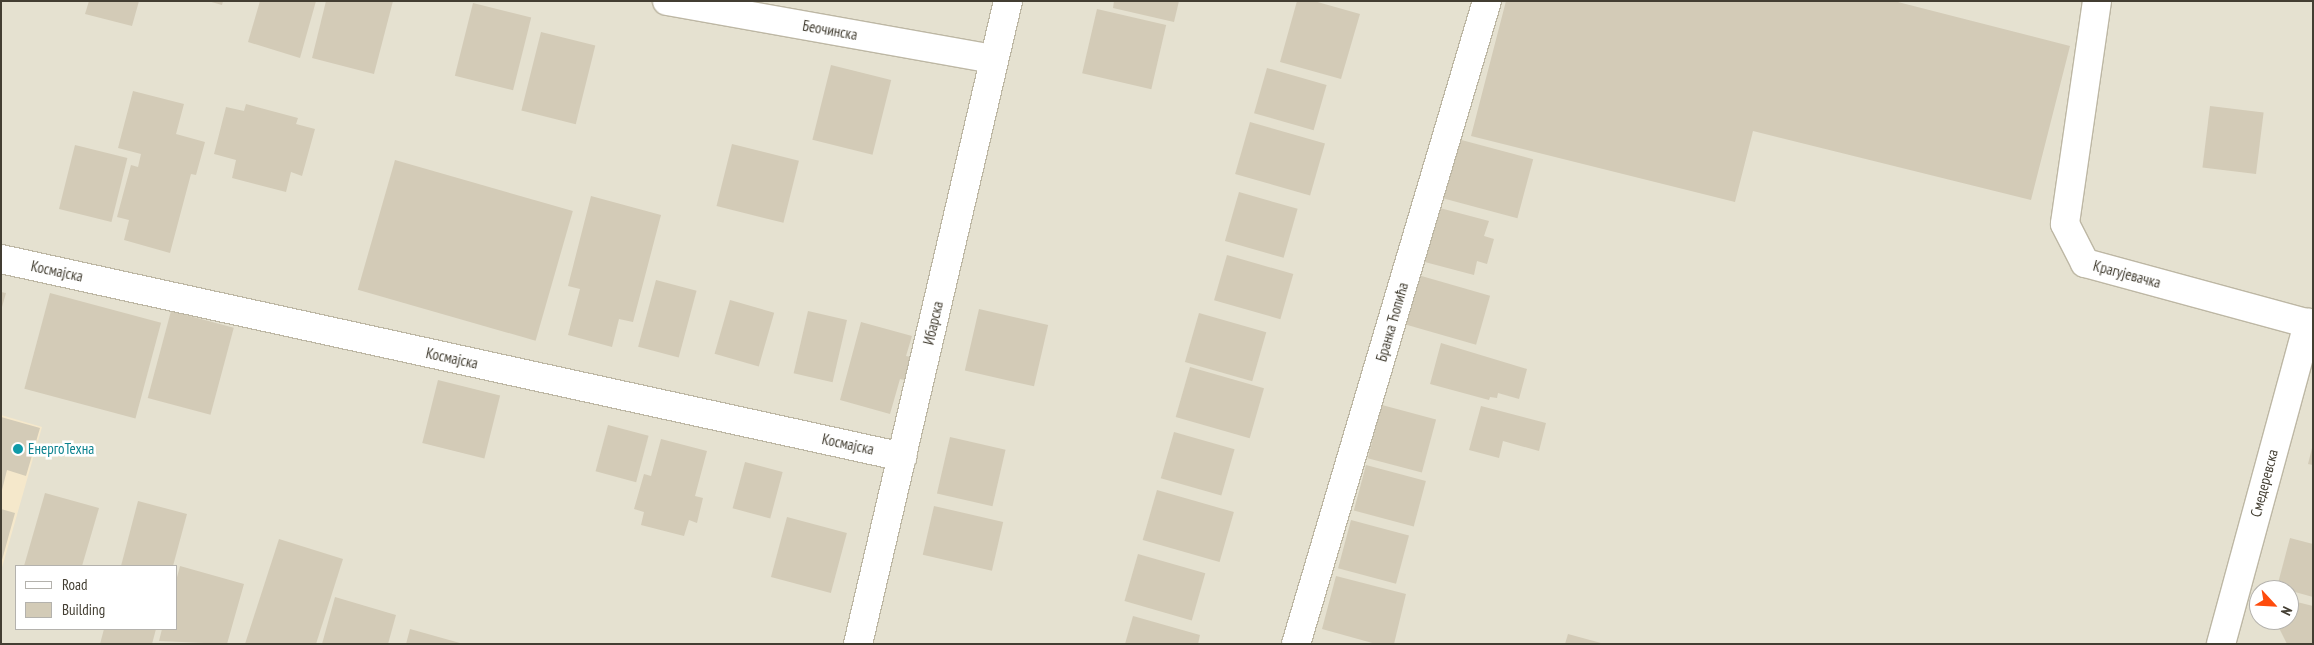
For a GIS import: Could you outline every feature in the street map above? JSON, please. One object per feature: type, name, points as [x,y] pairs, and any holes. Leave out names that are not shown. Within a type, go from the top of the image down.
[{"type":"street","name":"Беочинска","points":[[667,1],[992,59]]},
{"type":"street","name":"Ибарска","points":[[858,644],[903,456],[992,59],[1008,1]]},
{"type":"street","name":"Бранка Ћопића","points":[[1296,644],[1487,1]]},
{"type":"street","name":"Крагујевачка","points":[[2097,1],[2065,224],[2086,263],[2310,324]]},
{"type":"street","name":"Космајска","points":[[1,259],[903,456]]},
{"type":"street","name":"Смедеревска","points":[[2221,644],[2310,324]]},
{"type":"shaded area","points":[[1,1],[2313,1],[2313,644],[1,644]]},
{"type":"shaded area","name":"ЕнергоТехна","points":[[1,415],[42,427],[1,571]]},
{"type":"building","points":[[89,1],[139,1],[132,26],[85,14]]},
{"type":"building","points":[[208,1],[223,1],[222,5]]},
{"type":"building","points":[[260,1],[316,1],[300,58],[248,42]]},
{"type":"building","points":[[326,1],[393,1],[374,74],[312,58]]},
{"type":"building","points":[[1114,1],[1179,1],[1174,22],[1113,8]]},
{"type":"building","points":[[1297,1],[1314,1],[1360,14],[1341,79],[1280,62]]},
{"type":"building","points":[[1506,1],[1894,1],[2070,46],[2031,200],[1753,131],[1735,202],[1471,136]]},
{"type":"building","points":[[473,3],[531,18],[513,90],[455,76]]},
{"type":"building","points":[[1097,9],[1166,25],[1151,89],[1082,73]]},
{"type":"building","points":[[541,32],[595,46],[576,124],[521,111]]},
{"type":"building","points":[[831,65],[891,80],[873,155],[812,140]]},
{"type":"building","points":[[1267,68],[1327,85],[1314,130],[1254,113]]},
{"type":"building","points":[[133,91],[184,104],[176,134],[205,142],[196,175],[191,174],[170,253],[124,240],[129,220],[117,217],[131,165],[138,167],[141,154],[118,148]]},
{"type":"building","points":[[246,104],[298,118],[296,124],[315,129],[302,176],[291,172],[286,192],[232,178],[236,160],[214,154],[226,107],[244,111]]},
{"type":"building","points":[[2210,106],[2264,113],[2256,174],[2202,168]]},
{"type":"building","points":[[1250,122],[1325,143],[1310,195],[1235,174]]},
{"type":"building","points":[[1454,138],[1533,159],[1517,218],[1438,197]]},
{"type":"building","points":[[732,144],[799,161],[783,223],[717,206]]},
{"type":"building","points":[[75,145],[127,158],[111,222],[59,209]]},
{"type":"building","points":[[395,160],[573,211],[536,341],[358,290]]},
{"type":"building","points":[[1239,192],[1298,209],[1284,258],[1225,241]]},
{"type":"building","points":[[591,196],[661,215],[633,322],[619,319],[612,347],[568,335],[580,289],[568,286]]},
{"type":"building","points":[[1436,207],[1489,221],[1484,236],[1494,239],[1487,264],[1477,261],[1474,275],[1421,261]]},
{"type":"building","points":[[1227,255],[1293,274],[1280,319],[1214,300]]},
{"type":"building","points":[[1418,275],[1490,296],[1476,345],[1404,324]]},
{"type":"building","points":[[656,280],[697,291],[679,358],[638,347]]},
{"type":"building","points":[[1,292],[6,293],[2,307],[1,307]]},
{"type":"building","points":[[50,293],[161,323],[135,418],[24,389]]},
{"type":"building","points":[[730,300],[774,313],[759,367],[715,354]]},
{"type":"building","points":[[979,309],[1048,325],[1034,386],[965,370]]},
{"type":"building","points":[[171,311],[234,328],[210,415],[148,398]]},
{"type":"building","points":[[808,311],[847,320],[833,382],[794,373]]},
{"type":"building","points":[[1199,313],[1266,332],[1252,381],[1185,362]]},
{"type":"building","points":[[861,322],[912,336],[906,356],[915,358],[909,381],[900,379],[890,414],[840,400]]},
{"type":"building","points":[[1441,343],[1527,369],[1519,399],[1498,393],[1497,398],[1490,397],[1489,400],[1430,384]]},
{"type":"building","points":[[1190,367],[1264,388],[1250,438],[1176,417]]},
{"type":"building","points":[[438,380],[500,395],[484,459],[422,443]]},
{"type":"building","points":[[1382,405],[1436,419],[1422,473],[1368,458]]},
{"type":"building","points":[[1481,406],[1546,423],[1539,451],[1503,441],[1499,458],[1469,450]]},
{"type":"building","name":"ЕнергоТехна","points":[[1,417],[40,428],[26,476],[7,470],[2,490]]},
{"type":"building","points":[[608,425],[649,436],[636,482],[596,471]]},
{"type":"building","points":[[1174,432],[1235,449],[1221,496],[1161,478]]},
{"type":"building","points":[[950,437],[1006,450],[992,506],[937,494]]},
{"type":"building","points":[[661,439],[707,451],[695,496],[703,498],[697,523],[689,520],[684,536],[641,525],[644,512],[634,509],[644,474],[651,476]]},
{"type":"building","points":[[2313,448],[2313,465],[2308,464]]},
{"type":"building","points":[[745,462],[783,472],[770,518],[733,508]]},
{"type":"building","points":[[1366,465],[1426,481],[1414,526],[1354,510]]},
{"type":"building","points":[[1157,490],[1234,512],[1220,562],[1143,540]]},
{"type":"building","points":[[45,493],[99,508],[82,565],[24,565]]},
{"type":"building","points":[[138,501],[187,514],[173,565],[121,565]]},
{"type":"building","points":[[934,506],[1003,522],[992,571],[923,555]]},
{"type":"building","points":[[1,509],[15,513],[2,560],[1,560]]},
{"type":"building","points":[[787,517],[847,533],[831,593],[771,577]]},
{"type":"building","points":[[1351,520],[1409,536],[1396,584],[1338,568]]},
{"type":"building","points":[[2290,538],[2313,544],[2313,597],[2299,593],[2299,580],[2279,580]]},
{"type":"building","points":[[279,539],[343,559],[316,644],[245,644]]},
{"type":"building","points":[[1138,554],[1205,573],[1192,620],[1124,601]]},
{"type":"building","points":[[180,566],[244,584],[227,644],[159,641],[162,630],[178,630],[178,574]]},
{"type":"building","points":[[1336,576],[1406,594],[1394,644],[1376,644],[1322,629]]},
{"type":"building","points":[[335,597],[396,615],[388,644],[322,644]]},
{"type":"building","points":[[2299,602],[2313,606],[2313,644],[2287,644],[2280,630],[2299,630]]},
{"type":"building","points":[[1133,616],[1200,635],[1198,644],[1125,644]]},
{"type":"building","points":[[410,629],[460,643],[460,644],[406,644]]},
{"type":"building","points":[[104,630],[156,630],[152,644],[100,644]]},
{"type":"building","points":[[1568,634],[1601,643],[1601,644],[1565,644]]},
{"type":"place","name":"ЕнергоТехна","points":[[18,449]]}]
